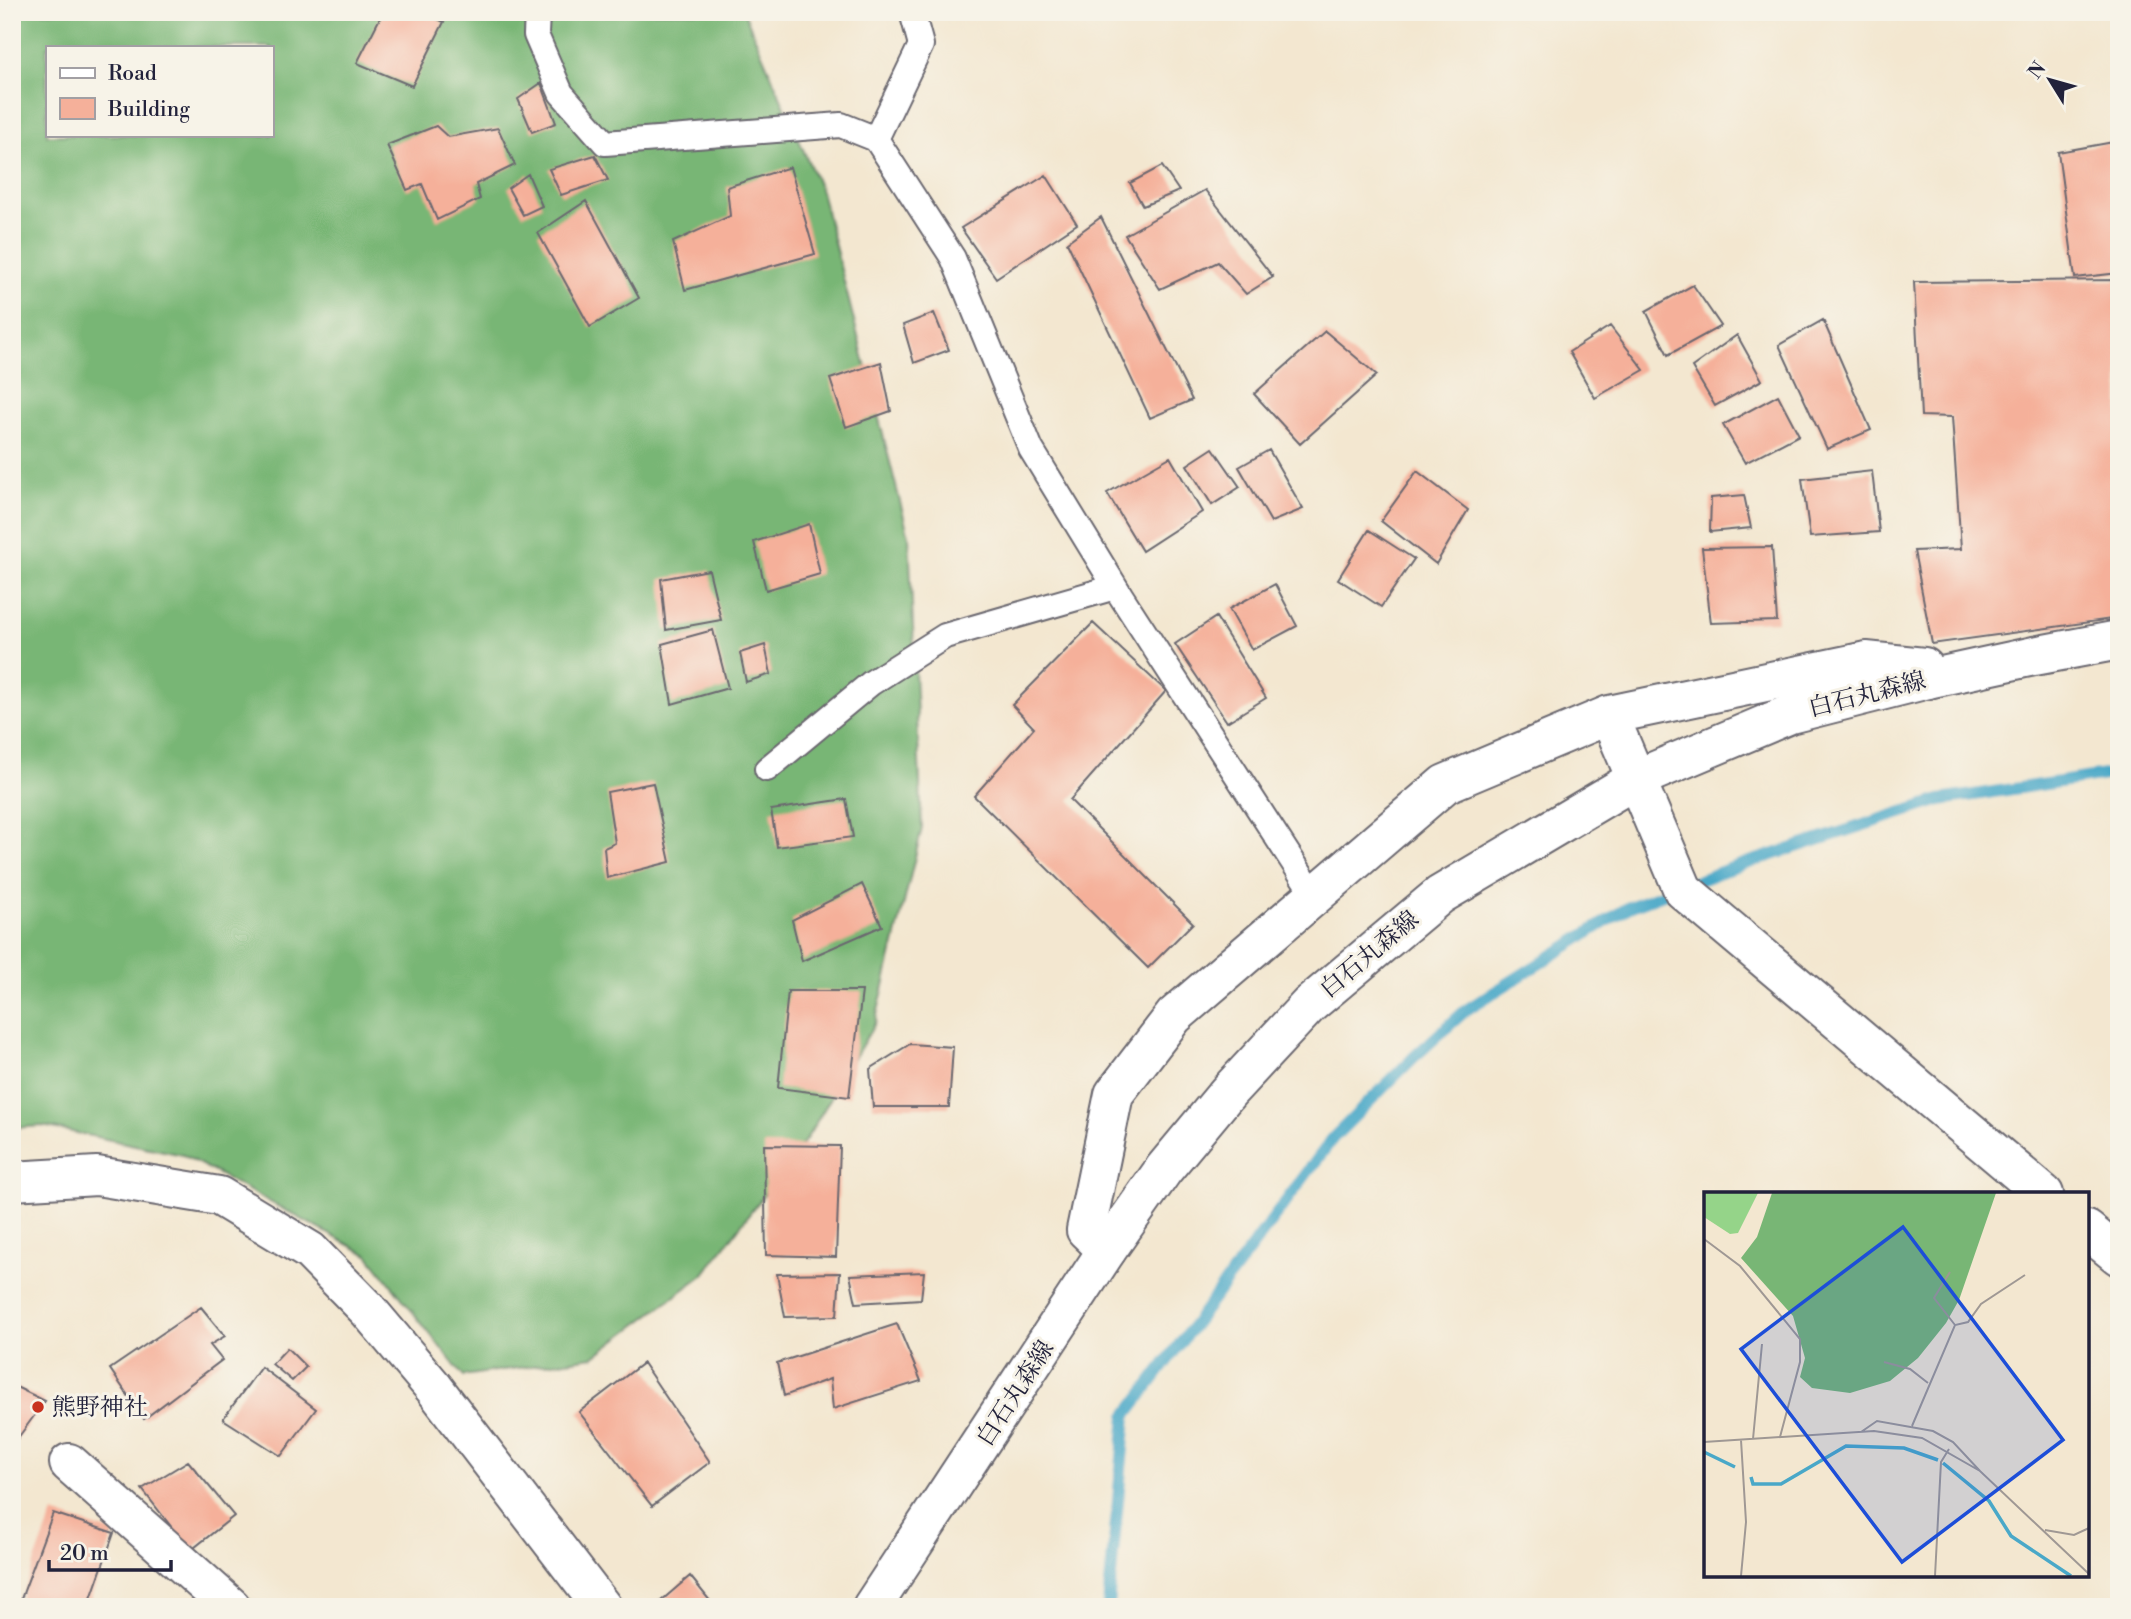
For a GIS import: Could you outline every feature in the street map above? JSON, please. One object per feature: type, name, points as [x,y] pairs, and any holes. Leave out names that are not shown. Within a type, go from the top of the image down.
[{"type":"street","name":"白石丸森線","points":[[872,1607],[1107,1250],[1172,1160],[1228,1093],[1309,1004],[1440,895],[1636,779],[1790,714],[1927,679],[2119,640]]},
{"type":"street","points":[[1107,1250],[1086,1230],[1114,1094],[1174,1016],[1446,784],[1609,715],[1866,661],[1924,667],[1927,679]]},
{"type":"street","points":[[1609,715],[1676,876],[2042,1192]]},
{"type":"street","points":[[12,1181],[97,1176],[219,1196],[310,1251],[368,1310],[434,1388],[602,1607]]},
{"type":"street","points":[[2089,1232],[2119,1256]]},
{"type":"street","points":[[69,1463],[231,1607]]},
{"type":"lane","points":[[537,12],[536,35],[561,93],[605,143],[841,125],[876,139],[953,258],[1031,449],[1115,587],[1315,896]]},
{"type":"lane","points":[[876,139],[921,45],[912,12]]},
{"type":"lane","points":[[767,769],[871,683],[945,636],[1115,587]]},
{"type":"green space","points":[[12,12],[744,12],[821,191],[909,537],[922,828],[875,1023],[807,1138],[703,1275],[593,1357],[463,1376],[368,1255],[183,1155],[43,1126],[12,1128]]},
{"type":"building","points":[[383,12],[424,12],[444,22],[412,86],[357,63]]},
{"type":"building","points":[[541,83],[556,123],[532,132],[518,99]]},
{"type":"building","points":[[436,126],[448,137],[498,128],[515,165],[476,184],[480,199],[437,220],[422,184],[407,190],[387,145]]},
{"type":"building","points":[[2119,141],[2119,273],[2075,278],[2058,152]]},
{"type":"building","points":[[595,155],[608,180],[561,195],[549,169]]},
{"type":"building","points":[[1162,166],[1179,191],[1143,206],[1130,183]]},
{"type":"building","points":[[790,167],[815,254],[685,290],[673,242],[730,216],[727,187]]},
{"type":"building","points":[[528,174],[542,206],[523,215],[508,188]]},
{"type":"building","points":[[1046,175],[1077,224],[996,278],[961,228]]},
{"type":"building","points":[[1205,190],[1273,277],[1246,294],[1218,262],[1160,289],[1125,235]]},
{"type":"building","points":[[586,201],[639,298],[590,327],[538,233]]},
{"type":"building","points":[[1101,217],[1192,400],[1150,418],[1067,242]]},
{"type":"building","points":[[2119,280],[2119,618],[1932,644],[1914,551],[1961,549],[1952,417],[1921,416],[1914,282]]},
{"type":"building","points":[[1693,285],[1721,326],[1668,355],[1646,311]]},
{"type":"building","points":[[934,313],[949,350],[914,363],[903,325]]},
{"type":"building","points":[[1823,320],[1871,430],[1827,449],[1779,345]]},
{"type":"building","points":[[1610,326],[1644,370],[1595,398],[1569,352]]},
{"type":"building","points":[[1325,331],[1377,375],[1300,444],[1254,394]]},
{"type":"building","points":[[1737,335],[1762,380],[1715,406],[1692,367]]},
{"type":"building","points":[[881,362],[891,411],[846,427],[830,379]]},
{"type":"building","points":[[1778,395],[1799,435],[1745,463],[1723,425]]},
{"type":"building","points":[[1213,448],[1240,487],[1212,505],[1187,465]]},
{"type":"building","points":[[1269,450],[1303,509],[1271,522],[1239,467]]},
{"type":"building","points":[[1170,457],[1202,512],[1142,551],[1107,493]]},
{"type":"building","points":[[1417,471],[1468,510],[1436,564],[1381,521]]},
{"type":"building","points":[[1872,471],[1879,532],[1810,537],[1802,479]]},
{"type":"building","points":[[1744,495],[1751,528],[1710,532],[1711,498]]},
{"type":"building","points":[[809,524],[820,574],[766,590],[754,542]]},
{"type":"building","points":[[1369,530],[1414,559],[1381,607],[1338,579]]},
{"type":"building","points":[[1772,547],[1777,621],[1711,623],[1702,548]]},
{"type":"building","points":[[709,570],[721,620],[666,630],[661,579]]},
{"type":"building","points":[[1275,584],[1297,626],[1252,650],[1229,609]]},
{"type":"building","points":[[1216,617],[1266,698],[1227,722],[1175,644]]},
{"type":"building","points":[[1093,623],[1166,691],[1070,800],[1193,923],[1148,968],[974,796],[1034,728],[1012,705]]},
{"type":"building","points":[[713,630],[728,688],[672,704],[662,644]]},
{"type":"building","points":[[765,645],[771,674],[746,682],[740,653]]},
{"type":"building","points":[[653,783],[670,862],[607,878],[604,848],[615,843],[607,792]]},
{"type":"building","points":[[846,799],[853,837],[777,847],[771,810]]},
{"type":"building","points":[[862,884],[882,926],[802,961],[792,920]]},
{"type":"building","points":[[788,991],[862,991],[849,1097],[778,1088]]},
{"type":"building","points":[[910,1044],[953,1047],[949,1107],[873,1107],[870,1069]]},
{"type":"building","points":[[764,1145],[840,1146],[836,1257],[766,1255]]},
{"type":"building","points":[[924,1272],[921,1299],[856,1303],[850,1275]]},
{"type":"building","points":[[840,1273],[837,1316],[785,1317],[777,1274]]},
{"type":"building","points":[[201,1307],[225,1336],[210,1345],[222,1360],[144,1419],[110,1369]]},
{"type":"building","points":[[897,1324],[921,1381],[833,1409],[830,1379],[784,1396],[777,1363]]},
{"type":"building","points":[[287,1348],[306,1367],[292,1381],[272,1364]]},
{"type":"building","points":[[643,1363],[710,1462],[652,1506],[579,1412]]},
{"type":"building","points":[[261,1367],[316,1409],[281,1456],[223,1419]]},
{"type":"building","points":[[12,1385],[45,1401],[12,1446]]},
{"type":"building","points":[[188,1461],[234,1516],[190,1551],[142,1489]]},
{"type":"building","points":[[53,1513],[114,1533],[88,1607],[18,1607]]},
{"type":"building","points":[[690,1576],[715,1607],[654,1607]]},
{"type":"waterway","points":[[1108,1607],[1126,1416],[1333,1138],[1414,1057],[1466,1010],[1629,907],[1726,870],[1940,800],[2119,773]]},
{"type":"place","name":"熊野神社","points":[[38,1407]]}]
